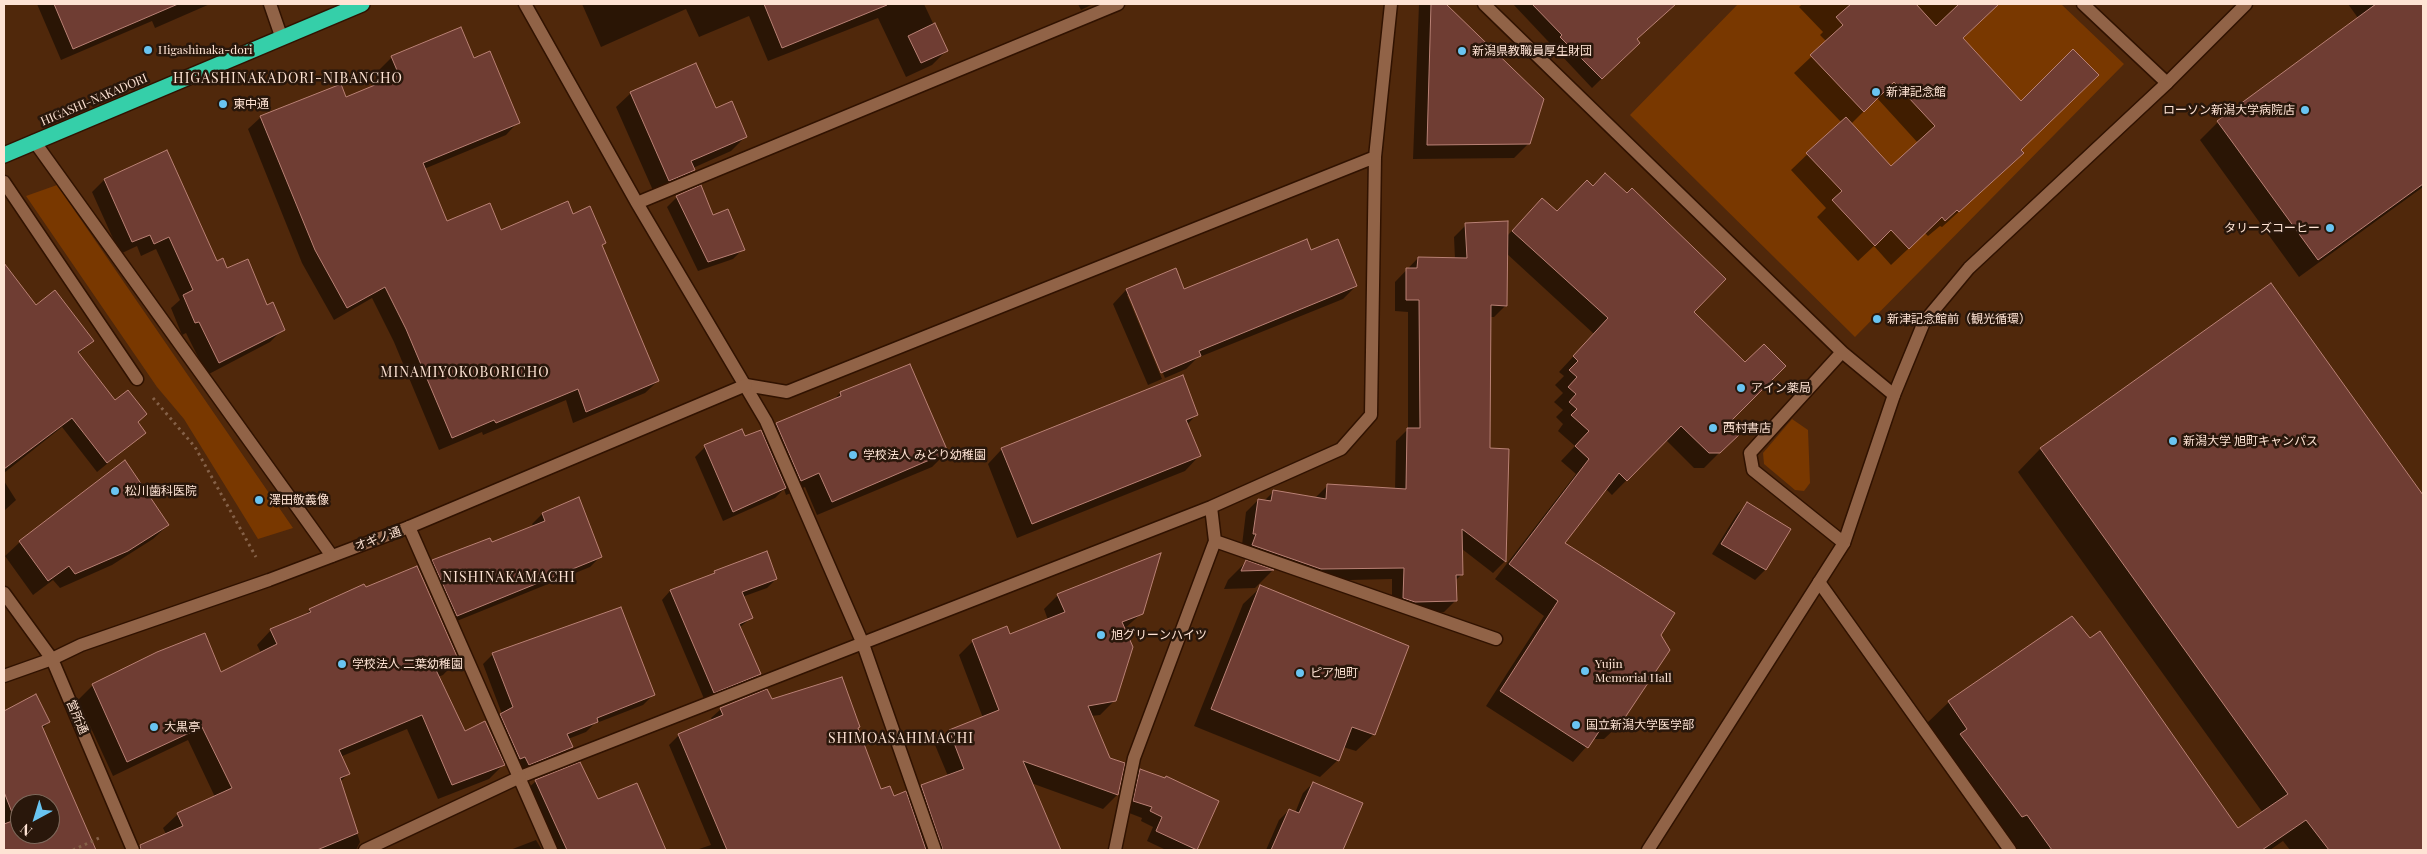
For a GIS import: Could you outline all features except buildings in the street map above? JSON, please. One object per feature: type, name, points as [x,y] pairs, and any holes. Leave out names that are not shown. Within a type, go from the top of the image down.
[{"type":"highway","name":"HIGASHI-NAKADORI","points":[[4,155],[280,36],[362,4]]},
{"type":"street","points":[[270,4],[280,36]]},
{"type":"street","points":[[525,4],[637,203],[766,421],[863,644],[935,850]]},
{"type":"street","points":[[637,203],[1118,4]]},
{"type":"street","points":[[365,850],[520,777],[1211,507],[1341,449],[1372,415],[1375,157],[1391,4]]},
{"type":"street","points":[[1484,4],[1842,352],[1894,395]]},
{"type":"street","points":[[2083,4],[2168,83]]},
{"type":"street","points":[[1648,850],[1844,543],[1894,395],[1924,322],[1969,268],[2168,83],[2246,4]]},
{"type":"street","points":[[34,141],[332,556]]},
{"type":"street","points":[[746,385],[787,392],[1375,157]]},
{"type":"street","points":[[4,182],[137,379]]},
{"type":"street","points":[[1842,352],[1750,453],[1753,470],[1844,543]]},
{"type":"street","name":"オギノ通","points":[[4,676],[52,659],[81,645],[269,580],[410,527],[746,385]]},
{"type":"street","points":[[1116,850],[1134,758],[1215,541],[1211,507]]},
{"type":"street","points":[[410,527],[551,850]]},
{"type":"street","points":[[1215,541],[1496,639]]},
{"type":"street","points":[[1819,582],[2010,850]]},
{"type":"street","name":"営所通","points":[[4,593],[52,659],[133,850]]},
{"type":"path","points":[[137,379],[195,448],[269,580]]},
{"type":"shaded area","points":[[1738,4],[2061,4],[2124,64],[1855,337],[1630,115]]},
{"type":"shaded area","points":[[57,185],[293,528],[258,539],[184,419],[157,387],[26,196]]},
{"type":"shaded area","points":[[1792,419],[1808,430],[1810,483],[1804,491],[1795,490],[1764,464],[1763,453]]},
{"type":"place","name":"Higashinaka-dori","points":[[148,50]]},
{"type":"place","name":"新潟県教職員厚生財団","points":[[1462,51]]},
{"type":"place","name":"新津記念館","points":[[1876,92]]},
{"type":"place","name":"東中通","points":[[223,104]]},
{"type":"place","name":"ローソン新潟大学病院店","points":[[2305,110]]},
{"type":"place","name":"タリーズコーヒー","points":[[2330,228]]},
{"type":"place","name":"新津記念館前（観光循環）","points":[[1877,319]]},
{"type":"place","name":"アイン薬局","points":[[1741,388]]},
{"type":"place","name":"西村書店","points":[[1713,428]]},
{"type":"place","name":"新潟大学 旭町キャンパス","points":[[2173,441]]},
{"type":"place","name":"学校法人 みどり幼稚園","points":[[853,455]]},
{"type":"place","name":"松川歯科医院","points":[[115,491]]},
{"type":"place","name":"澤田敬義像","points":[[259,500]]},
{"type":"place","name":"旭グリーンハイツ","points":[[1101,635]]},
{"type":"place","name":"学校法人 二葉幼稚園","points":[[342,664]]},
{"type":"place","name":"Yujin Memorial Hall","points":[[1585,671]]},
{"type":"place","name":"ピア旭町","points":[[1300,673]]},
{"type":"place","name":"国立新潟大学医学部","points":[[1576,725]]},
{"type":"place","name":"大黒亭","points":[[154,727]]},
{"type":"district","name":"HIGASHINAKADORI-NIBANCHO","points":[[288,79]]},
{"type":"district","name":"MINAMIYOKOBORICHO","points":[[465,373]]},
{"type":"district","name":"NISHINAKAMACHI","points":[[509,578]]},
{"type":"district","name":"SHIMOASAHIMACHI","points":[[901,739]]}]
